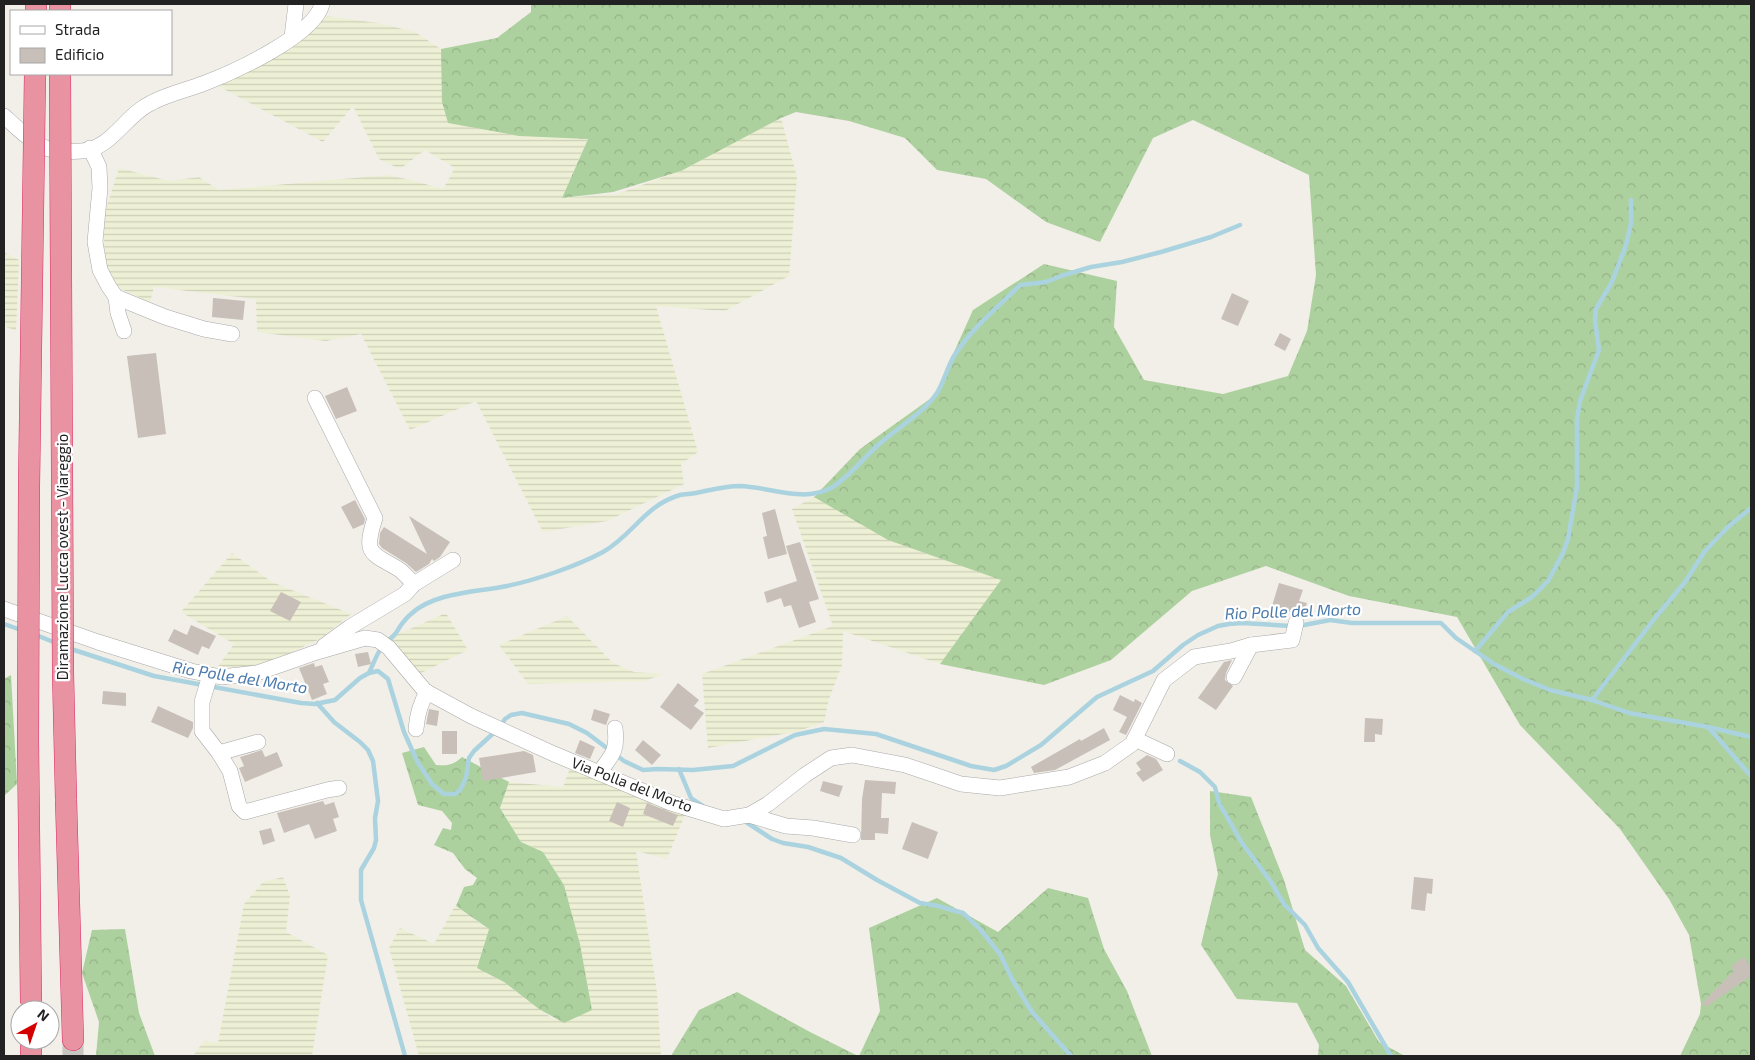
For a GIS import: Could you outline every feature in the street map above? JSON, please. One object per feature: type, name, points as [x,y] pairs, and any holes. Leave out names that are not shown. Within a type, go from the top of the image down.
[{"type":"highway","points":[[31,1000],[28,740],[29,497],[35,75]]},
{"type":"highway","name":"Diramazione Lucca ovest - Viareggio","points":[[60,75],[63,674],[73,1040]]},
{"type":"street","points":[[292,37],[296,4]]},
{"type":"street","points":[[4,116],[22,132],[47,148],[81,152],[106,143],[143,107],[206,83],[276,49],[314,20],[322,4]]},
{"type":"street","points":[[90,148],[99,167],[100,188],[95,242],[100,270],[109,287],[116,296],[166,317],[204,329],[232,334]]},
{"type":"street","points":[[116,296],[118,313],[124,331]]},
{"type":"street","points":[[315,398],[375,518],[369,544],[374,556],[402,572],[414,584]]},
{"type":"street","points":[[317,652],[350,627],[405,594],[414,584],[453,560]]},
{"type":"street","name":"Via Polla del Morto","points":[[4,609],[107,645],[191,671],[208,681],[221,677],[257,673],[365,638],[384,644],[427,692],[498,729],[671,803],[724,819],[747,815],[768,804],[805,774],[831,758],[852,755],[905,765],[961,784],[1000,788],[1069,777],[1105,763],[1132,744],[1164,680],[1194,657],[1231,651],[1294,632]]},
{"type":"street","points":[[1234,677],[1251,645]]},
{"type":"street","points":[[208,681],[202,702],[202,731],[230,771],[239,806],[245,812],[339,788]]},
{"type":"street","points":[[416,729],[416,719],[427,692]]},
{"type":"street","points":[[599,772],[614,751],[617,743],[615,728]]},
{"type":"street","points":[[1135,739],[1167,754]]},
{"type":"street","points":[[219,753],[258,742]]},
{"type":"street","points":[[747,815],[786,826],[814,828],[854,835]]},
{"type":"green space","points":[[531,4],[1751,4],[1751,1056],[1680,1056],[1700,1014],[1701,1004],[1689,935],[1669,899],[1620,829],[1520,725],[1457,617],[1349,596],[1266,566],[1192,591],[1111,660],[1044,685],[940,664],[1001,580],[888,540],[814,497],[860,449],[934,396],[973,310],[1044,264],[1117,281],[1114,327],[1144,380],[1223,394],[1288,376],[1307,331],[1316,275],[1309,175],[1193,120],[1153,138],[1100,242],[1046,222],[986,179],[937,170],[905,138],[849,121],[796,112],[781,118],[681,171],[613,192],[562,198],[588,139],[519,136],[448,123],[442,102],[441,49],[497,38],[531,12]]},
{"type":"green space","points":[[326,16],[378,23],[415,32],[441,49],[448,123],[519,136],[588,138],[562,198],[617,194],[681,171],[781,118],[797,177],[789,276],[725,311],[656,306],[698,452],[681,464],[684,484],[607,521],[543,532],[476,401],[410,430],[361,334],[326,341],[257,332],[256,299],[154,287],[150,302],[119,288],[105,263],[103,218],[119,168],[169,181],[199,177],[219,190],[387,175],[443,189],[455,168],[425,150],[400,169],[379,159],[353,106],[323,142],[216,85],[263,65],[295,44]]},
{"type":"green space","points":[[4,252],[19,260],[16,331],[4,326]]},
{"type":"green space","points":[[814,497],[891,541],[1002,580],[940,664],[843,631],[842,665],[829,699],[824,722],[799,731],[708,748],[702,674],[833,626],[792,509]]},
{"type":"green space","points":[[232,553],[272,582],[351,614],[320,639],[282,657],[252,667],[217,668],[234,644],[181,612]]},
{"type":"green space","points":[[446,613],[468,650],[417,675],[387,639]]},
{"type":"green space","points":[[567,616],[613,663],[634,672],[664,674],[644,681],[528,684],[499,645]]},
{"type":"green space","points":[[11,675],[17,784],[4,796],[4,679]]},
{"type":"green space","points":[[424,747],[436,765],[450,764],[462,757],[509,782],[500,808],[521,842],[543,852],[564,885],[580,944],[592,1010],[564,1023],[539,1009],[504,982],[477,968],[489,929],[456,906],[464,887],[473,885],[477,878],[465,869],[453,853],[434,845],[443,828],[451,830],[452,823],[442,811],[418,805],[402,753]]},
{"type":"green space","points":[[571,765],[686,812],[667,859],[636,851],[657,992],[661,1056],[419,1056],[389,948],[400,928],[434,944],[455,906],[489,929],[477,968],[504,982],[555,1020],[592,1010],[580,944],[564,885],[543,852],[521,842],[500,808],[509,782],[563,787]]},
{"type":"green space","points":[[1210,791],[1251,797],[1284,880],[1305,950],[1346,986],[1379,1042],[1405,1056],[1318,1056],[1319,1045],[1297,1003],[1237,999],[1201,945],[1218,874],[1210,835]]},
{"type":"green space","points":[[283,877],[290,896],[286,932],[328,955],[312,1056],[193,1056],[204,1041],[218,1043],[244,904],[263,882]]},
{"type":"green space","points":[[1048,888],[1088,898],[1104,949],[1127,991],[1152,1056],[859,1056],[880,1011],[869,928],[937,898],[998,932]]},
{"type":"green space","points":[[125,929],[139,1013],[155,1056],[96,1056],[99,1022],[82,973],[92,930]]},
{"type":"green space","points":[[737,992],[858,1056],[671,1056],[699,1010]]},
{"type":"building","points":[[1232,293],[1249,301],[1238,326],[1221,319]]},
{"type":"building","points":[[213,298],[245,301],[243,320],[212,317]]},
{"type":"building","points":[[1280,333],[1291,339],[1285,351],[1274,345]]},
{"type":"building","points":[[156,353],[166,434],[138,438],[127,356]]},
{"type":"building","points":[[347,387],[357,411],[336,419],[325,396]]},
{"type":"building","points":[[355,500],[365,519],[364,524],[353,529],[341,507]]},
{"type":"building","points":[[775,509],[787,554],[768,559],[763,537],[767,536],[762,513]]},
{"type":"building","points":[[409,516],[450,542],[440,557],[434,561],[432,559],[429,564],[416,572],[379,544],[380,533],[384,527],[427,554]]},
{"type":"building","points":[[800,542],[819,599],[809,602],[816,622],[799,628],[791,605],[784,607],[781,598],[767,603],[764,592],[797,581],[786,546]]},
{"type":"building","points":[[1279,583],[1303,590],[1299,601],[1307,603],[1303,616],[1272,606]]},
{"type":"building","points":[[281,592],[301,602],[290,621],[270,611]]},
{"type":"building","points":[[191,625],[216,636],[209,649],[202,646],[198,655],[168,641],[174,629],[187,635]]},
{"type":"building","points":[[368,652],[371,664],[358,667],[355,654]]},
{"type":"building","points":[[1232,660],[1225,680],[1233,686],[1216,710],[1198,698],[1224,662]]},
{"type":"building","points":[[314,663],[315,667],[322,665],[329,682],[323,684],[327,694],[312,700],[299,668]]},
{"type":"building","points":[[678,683],[699,700],[694,706],[704,713],[691,730],[660,707]]},
{"type":"building","points":[[103,691],[126,693],[126,706],[102,704]]},
{"type":"building","points":[[1120,695],[1134,702],[1135,699],[1142,703],[1126,735],[1119,732],[1127,717],[1113,710]]},
{"type":"building","points":[[158,706],[193,722],[193,728],[188,738],[151,722]]},
{"type":"building","points":[[429,709],[439,711],[437,726],[426,724]]},
{"type":"building","points":[[594,709],[610,714],[606,725],[591,720]]},
{"type":"building","points":[[1365,718],[1383,719],[1382,735],[1375,734],[1375,742],[1364,742]]},
{"type":"building","points":[[1104,728],[1110,740],[1055,770],[1034,773],[1031,767],[1080,739],[1081,741]]},
{"type":"building","points":[[442,731],[457,731],[457,754],[442,754]]},
{"type":"building","points":[[580,740],[595,747],[590,759],[575,753]]},
{"type":"building","points":[[643,740],[661,755],[652,765],[635,750]]},
{"type":"building","points":[[262,750],[265,757],[277,752],[283,766],[245,782],[239,768],[244,766],[240,757]]},
{"type":"building","points":[[524,751],[533,755],[536,772],[483,781],[479,758]]},
{"type":"building","points":[[1147,755],[1156,759],[1163,770],[1143,782],[1136,773],[1141,770],[1136,763]]},
{"type":"building","points":[[865,780],[896,782],[895,794],[882,793],[881,818],[889,818],[888,834],[875,833],[875,840],[861,840],[862,799]]},
{"type":"building","points":[[823,781],[843,786],[839,797],[820,791]]},
{"type":"building","points":[[323,801],[325,805],[334,802],[339,817],[333,819],[337,831],[315,839],[309,824],[284,833],[277,813]]},
{"type":"building","points":[[617,802],[630,808],[623,827],[609,821]]},
{"type":"building","points":[[647,803],[678,815],[673,826],[643,814]]},
{"type":"building","points":[[912,822],[938,832],[928,859],[902,849]]},
{"type":"building","points":[[271,828],[275,841],[263,845],[259,831]]},
{"type":"building","points":[[1414,877],[1433,879],[1432,894],[1427,893],[1425,911],[1411,909]]},
{"type":"building","points":[[1744,957],[1751,967],[1751,976],[1706,1007],[1702,1003],[1734,971],[1731,966]]},
{"type":"waterway","points":[[1475,651],[1508,612],[1532,597],[1548,581],[1563,553],[1568,539],[1577,487],[1577,419],[1580,401],[1599,350],[1595,320],[1596,309],[1612,282],[1626,245],[1631,223],[1631,200]]},
{"type":"waterway","points":[[369,673],[382,647],[407,618],[421,607],[444,597],[531,580],[581,562],[603,552],[623,537],[657,506],[680,495],[734,486],[798,494],[809,494],[831,488],[931,401],[961,346],[977,327],[1020,285],[1046,282],[1091,267],[1122,262],[1161,252],[1211,237],[1240,225]]},
{"type":"waterway","points":[[1592,700],[1685,582],[1705,551],[1728,527],[1751,508]]},
{"type":"waterway","name":"Rio Polle del Morto","points":[[1299,626],[1330,620],[1352,623],[1441,623],[1456,638],[1494,664],[1550,690],[1592,700],[1629,713],[1708,727],[1751,737]]},
{"type":"waterway","name":"Rio Polle del Morto","points":[[4,624],[21,630]]},
{"type":"waterway","name":"Rio Polle del Morto","points":[[68,648],[154,676],[301,703],[315,704],[335,700],[360,678],[378,671],[388,679],[404,732],[417,761],[432,784],[444,794],[455,794],[460,790],[466,778],[469,758],[474,751],[499,728],[505,719],[511,715],[522,713],[569,724],[587,733],[624,761],[643,770],[693,770],[733,766],[795,735],[824,729],[876,734],[971,766],[994,770],[1006,766],[1041,745],[1097,697],[1153,671],[1183,645],[1198,635],[1218,626],[1229,624],[1291,626]]},
{"type":"waterway","name":"Rio Polle del Morto","points":[[36,635],[56,643]]},
{"type":"waterway","points":[[317,703],[334,722],[368,750],[373,761],[378,801],[375,818],[376,840],[374,848],[361,870],[361,900],[405,1056]]},
{"type":"waterway","points":[[1708,727],[1751,776]]},
{"type":"waterway","points":[[1180,761],[1200,772],[1215,787],[1219,803],[1242,843],[1271,882],[1284,904],[1305,925],[1318,948],[1348,982],[1391,1056]]},
{"type":"waterway","points":[[679,769],[691,798],[703,806]]},
{"type":"waterway","points":[[743,820],[772,839],[783,843],[808,847],[841,858],[920,903],[963,913],[979,928],[1000,954],[1012,979],[1032,1012],[1071,1056]]},
{"type":"tunnel","points":[[73,1040],[73,1056]]}]
